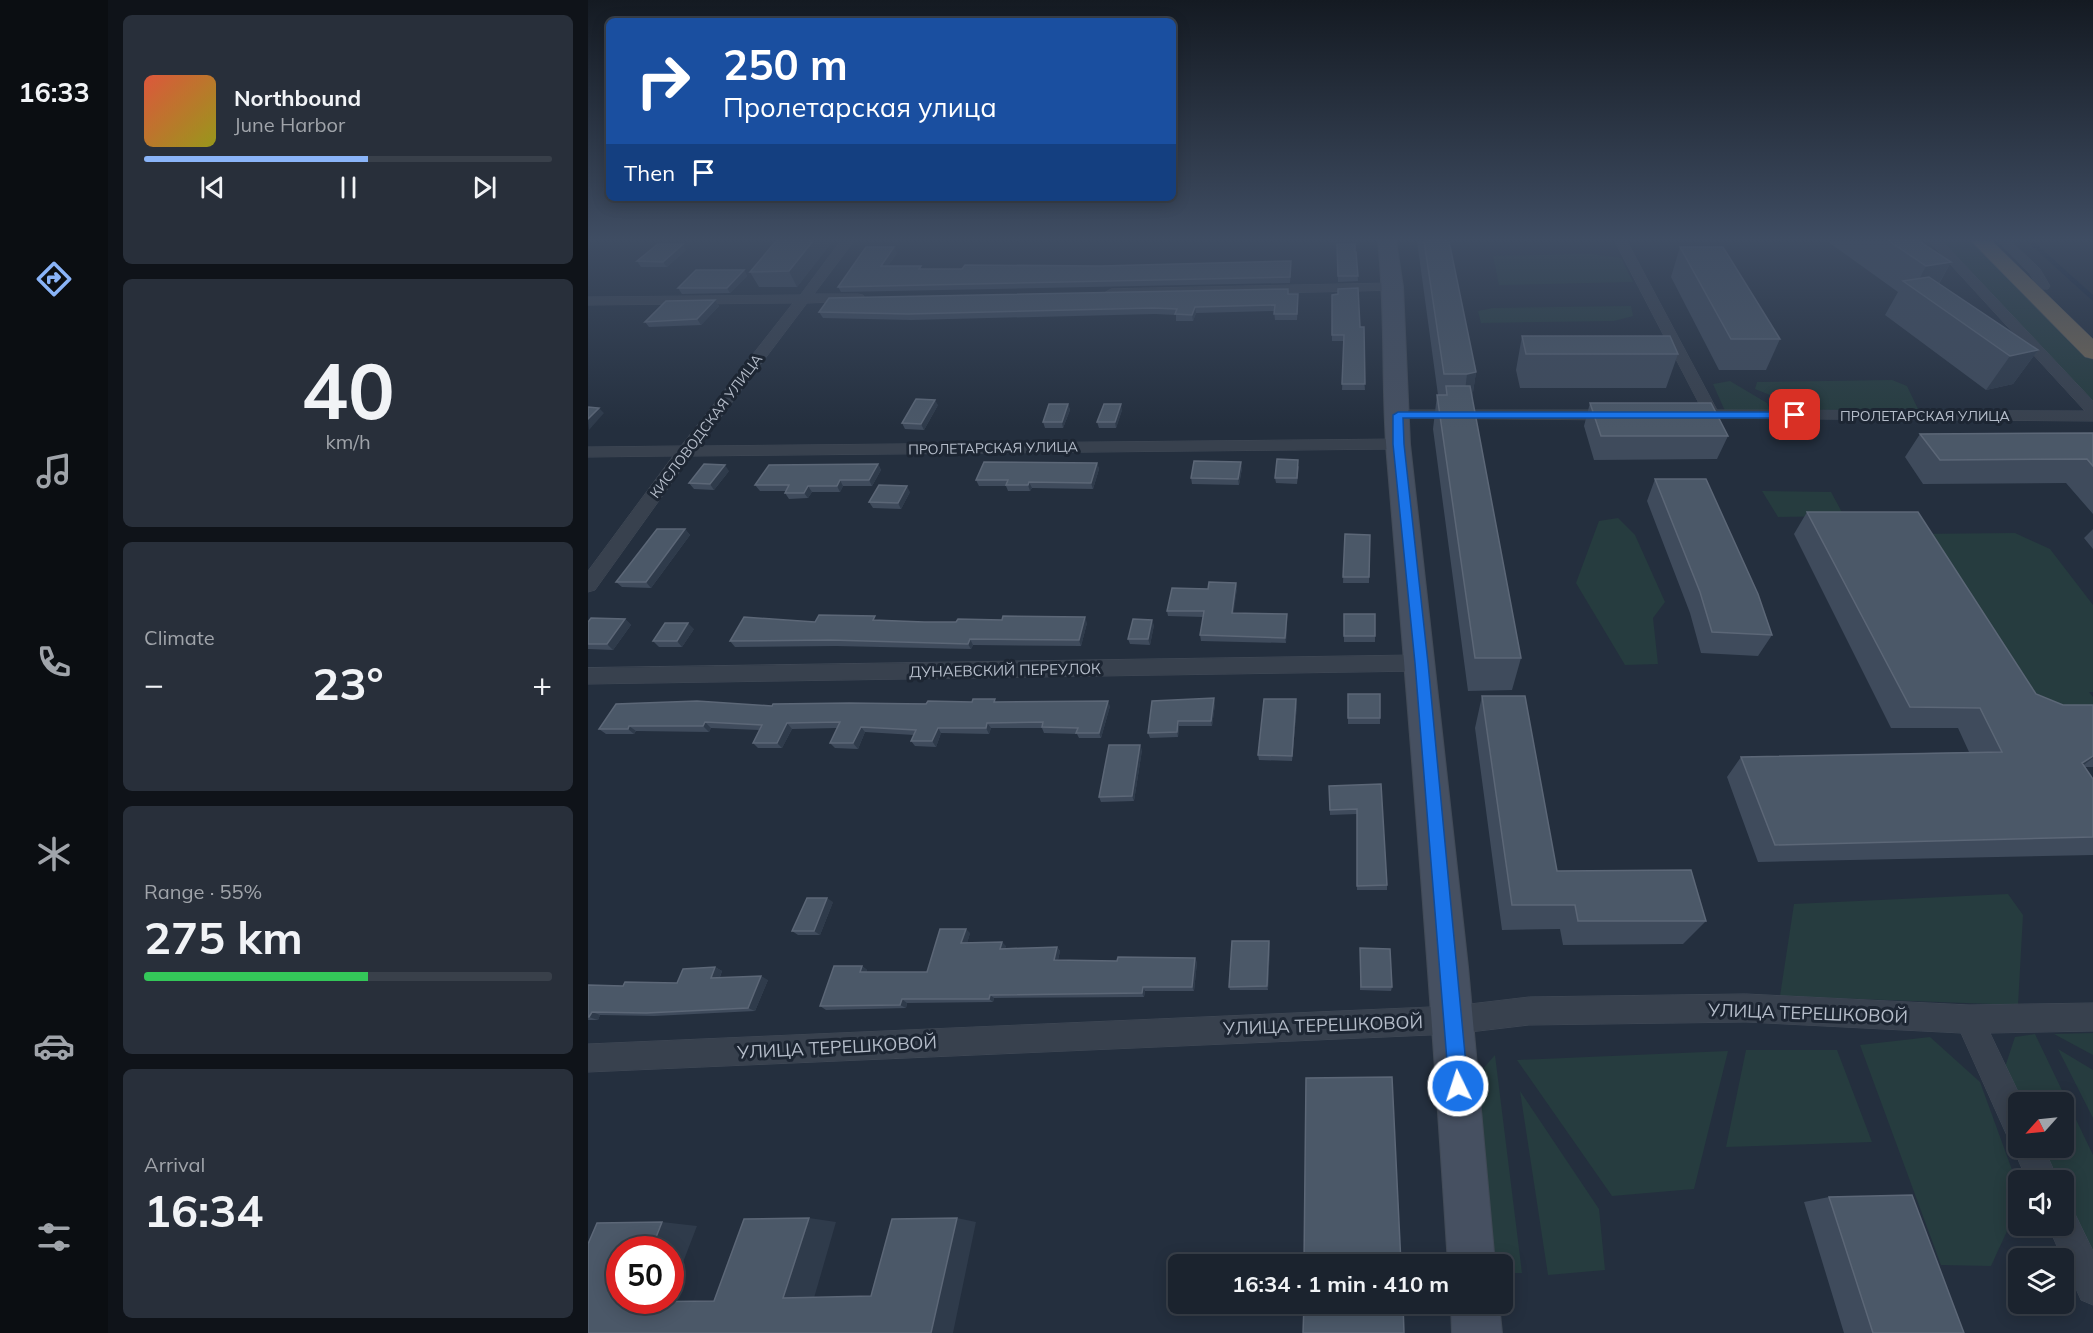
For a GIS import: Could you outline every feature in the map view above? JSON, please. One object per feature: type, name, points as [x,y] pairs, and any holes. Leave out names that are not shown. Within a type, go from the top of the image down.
[{"type":"highway","points":[[2044,303],[2093,352]]},
{"type":"highway","points":[[2061,303],[2093,335]]},
{"type":"main road","points":[[1393,303],[1398,444],[1421,663],[1471,1254]]},
{"type":"main road","points":[[1476,1314],[1477,1333]]},
{"type":"street","name":"КИСЛОВОДСКАЯ УЛИЦА","points":[[588,585],[685,452],[800,303]]},
{"type":"street","points":[[1654,303],[1712,415]]},
{"type":"street","points":[[1993,303],[2093,410]]},
{"type":"street","points":[[1398,415],[1629,415]]},
{"type":"street","name":"ПРОЛЕТАРСКАЯ УЛИЦА","points":[[1676,415],[2093,416]]},
{"type":"street","name":"ПРОЛЕТАРСКАЯ УЛИЦА","points":[[588,452],[1398,444]]},
{"type":"street","name":"ДУНАЕВСКИЙ ПЕРЕУЛОК","points":[[588,676],[1421,663]]},
{"type":"street","name":"УЛИЦА ТЕРЕШКОВОЙ","points":[[588,1058],[1453,1020],[1529,1011],[1746,1008],[1969,1019],[2093,1017]]},
{"type":"street","points":[[1969,1019],[2008,1103]]},
{"type":"street","points":[[2069,1236],[2093,1288]]},
{"type":"green space","points":[[1999,303],[2035,303],[2093,360],[2093,401]]},
{"type":"green space","points":[[1631,306],[1633,316],[1614,321],[1481,323],[1478,311],[1493,308]]},
{"type":"green space","points":[[1892,380],[1907,386],[1918,409],[1807,410],[1755,389],[1757,382]]},
{"type":"green space","points":[[1730,381],[1767,403],[1770,410],[1725,411],[1713,384]]},
{"type":"green space","points":[[1762,491],[1831,492],[1844,516],[1778,517]]},
{"type":"green space","points":[[1618,518],[1635,535],[1665,602],[1653,618],[1658,664],[1625,665],[1576,583],[1599,521]]},
{"type":"green space","points":[[2015,533],[2050,549],[2093,605],[2093,692],[2089,692],[2093,697],[2093,719],[2012,715],[1913,534]]},
{"type":"green space","points":[[2008,894],[2023,915],[2018,1005],[1780,996],[1794,904]]},
{"type":"green space","points":[[2093,1033],[2093,1055],[2054,1034]]},
{"type":"green space","points":[[2035,1034],[2063,1092],[2012,1092],[2002,1076],[2015,1037]]},
{"type":"green space","points":[[1930,1037],[1980,1082],[2012,1170],[2008,1170],[2008,1229],[1991,1266],[1941,1265],[1860,1045]]},
{"type":"green space","points":[[2058,1049],[2093,1070],[2093,1118]]},
{"type":"green space","points":[[1746,1050],[1837,1050],[1872,1142],[1726,1147]]},
{"type":"green space","points":[[1728,1051],[1694,1189],[1612,1196],[1517,1060]]},
{"type":"green space","points":[[1495,1055],[1522,1273],[1513,1273],[1513,1254],[1486,1254],[1473,1115],[1481,1071]]},
{"type":"green space","points":[[1520,1091],[1599,1209],[1605,1270],[1548,1275]]},
{"type":"green space","points":[[2074,1115],[2093,1155],[2093,1251],[2083,1250],[2074,1231],[2074,1170],[2045,1170],[2040,1158],[2074,1158]]},
{"type":"building","points":[[664,303],[712,303],[697,319],[645,322]]},
{"type":"building","points":[[825,303],[1298,303],[1297,314],[1274,314],[1275,305],[1195,307],[1192,315],[1175,314],[1177,309],[1153,308],[908,314],[819,312]]},
{"type":"building","points":[[1332,303],[1359,303],[1360,327],[1364,327],[1365,384],[1342,384],[1344,335],[1332,335]]},
{"type":"building","points":[[1433,303],[1462,303],[1476,372],[1444,374]]},
{"type":"building","points":[[1711,303],[1758,303],[1780,339],[1731,339]]},
{"type":"building","points":[[1935,303],[1968,303],[2038,350],[2010,356]]},
{"type":"building","points":[[1522,336],[1670,336],[1678,354],[1526,354]]},
{"type":"building","points":[[1446,386],[1470,386],[1521,658],[1475,658],[1437,395],[1447,395]]},
{"type":"building","points":[[916,399],[935,400],[921,424],[902,423]]},
{"type":"building","points":[[1590,403],[1711,403],[1728,436],[1601,436]]},
{"type":"building","points":[[1049,404],[1068,404],[1062,422],[1043,422]]},
{"type":"building","points":[[1104,404],[1121,404],[1115,422],[1097,422]]},
{"type":"building","points":[[588,407],[599,408],[588,419]]},
{"type":"building","points":[[2093,433],[2093,466],[2087,459],[1940,460],[1920,434]]},
{"type":"building","points":[[1277,459],[1298,460],[1297,478],[1275,478]]},
{"type":"building","points":[[1194,461],[1241,462],[1238,479],[1191,478]]},
{"type":"building","points":[[984,462],[1097,463],[1091,483],[1029,482],[1028,485],[1006,485],[1008,480],[976,480]]},
{"type":"building","points":[[704,464],[725,465],[710,484],[689,483]]},
{"type":"building","points":[[878,464],[869,480],[840,480],[837,486],[808,486],[804,493],[785,493],[789,485],[755,485],[769,465]]},
{"type":"building","points":[[1655,479],[1706,479],[1758,594],[1772,635],[1712,632],[1700,592]]},
{"type":"building","points":[[879,485],[907,486],[898,503],[869,502]]},
{"type":"building","points":[[1807,512],[1918,512],[2036,694],[2063,705],[2093,705],[2093,756],[2082,763],[2093,779],[2093,837],[1775,845],[1741,757],[2002,752],[1980,708],[1910,707]]},
{"type":"building","points":[[657,529],[685,529],[646,582],[616,582]]},
{"type":"building","points":[[1345,534],[1370,535],[1369,577],[1343,577]]},
{"type":"building","points":[[1209,582],[1236,583],[1232,613],[1287,614],[1285,638],[1200,635],[1204,611],[1167,611],[1172,588],[1208,589]]},
{"type":"building","points":[[1344,614],[1375,614],[1375,636],[1344,636]]},
{"type":"building","points":[[819,615],[875,616],[873,620],[924,622],[956,622],[958,619],[1002,620],[1003,616],[1085,617],[1079,640],[970,639],[968,644],[831,640],[730,641],[744,617],[815,622]]},
{"type":"building","points":[[591,618],[625,619],[607,644],[588,644],[588,622]]},
{"type":"building","points":[[1133,619],[1152,620],[1148,639],[1128,639]]},
{"type":"building","points":[[665,623],[688,623],[677,641],[653,641]]},
{"type":"building","points":[[1348,694],[1380,694],[1380,718],[1348,718]]},
{"type":"building","points":[[1482,696],[1525,696],[1557,871],[1691,870],[1706,921],[1578,921],[1575,905],[1512,905]]},
{"type":"building","points":[[1214,698],[1211,721],[1178,721],[1177,732],[1148,733],[1152,701]]},
{"type":"building","points":[[973,699],[995,699],[994,702],[1108,701],[1099,733],[1076,733],[1078,728],[1042,727],[1043,722],[987,723],[986,728],[938,728],[932,741],[911,741],[916,730],[861,727],[853,743],[830,743],[840,722],[787,723],[777,743],[753,743],[762,725],[705,722],[703,726],[629,726],[628,729],[599,729],[616,704],[697,701],[772,706],[773,704],[849,703],[926,704],[928,701],[972,702]]},
{"type":"building","points":[[1264,699],[1296,699],[1292,756],[1258,755]]},
{"type":"building","points":[[1109,745],[1140,745],[1132,796],[1099,797]]},
{"type":"building","points":[[1381,784],[1387,885],[1357,886],[1357,809],[1330,810],[1329,786]]},
{"type":"building","points":[[807,898],[827,898],[814,931],[792,931]]},
{"type":"building","points":[[940,929],[966,929],[961,943],[1002,942],[1000,949],[1057,947],[1054,960],[1117,961],[1118,957],[1195,958],[1192,987],[1143,987],[1142,993],[990,995],[989,999],[902,999],[900,1005],[820,1006],[834,966],[862,966],[860,972],[927,972]]},
{"type":"building","points":[[1232,941],[1269,941],[1267,986],[1229,987]]},
{"type":"building","points":[[1360,948],[1390,949],[1392,987],[1361,987]]},
{"type":"building","points":[[715,967],[711,978],[761,976],[748,1008],[646,1013],[592,1012],[588,1017],[588,985],[623,986],[625,982],[677,983],[683,969]]},
{"type":"building","points":[[1392,1077],[1401,1254],[1304,1254],[1306,1078]]},
{"type":"building","points":[[1912,1195],[1964,1333],[1873,1333],[1829,1197]]},
{"type":"building","points":[[809,1218],[783,1298],[871,1296],[892,1219],[957,1218],[931,1333],[588,1333],[588,1244],[597,1223],[662,1222],[656,1236],[606,1236],[606,1314],[684,1314],[684,1301],[714,1301],[744,1219]]},
{"type":"building","points":[[1304,1314],[1403,1314],[1404,1333],[1303,1333]]},
{"type":"route","points":[[1458,1086],[1421,663],[1398,444],[1398,415],[1795,415]]}]
